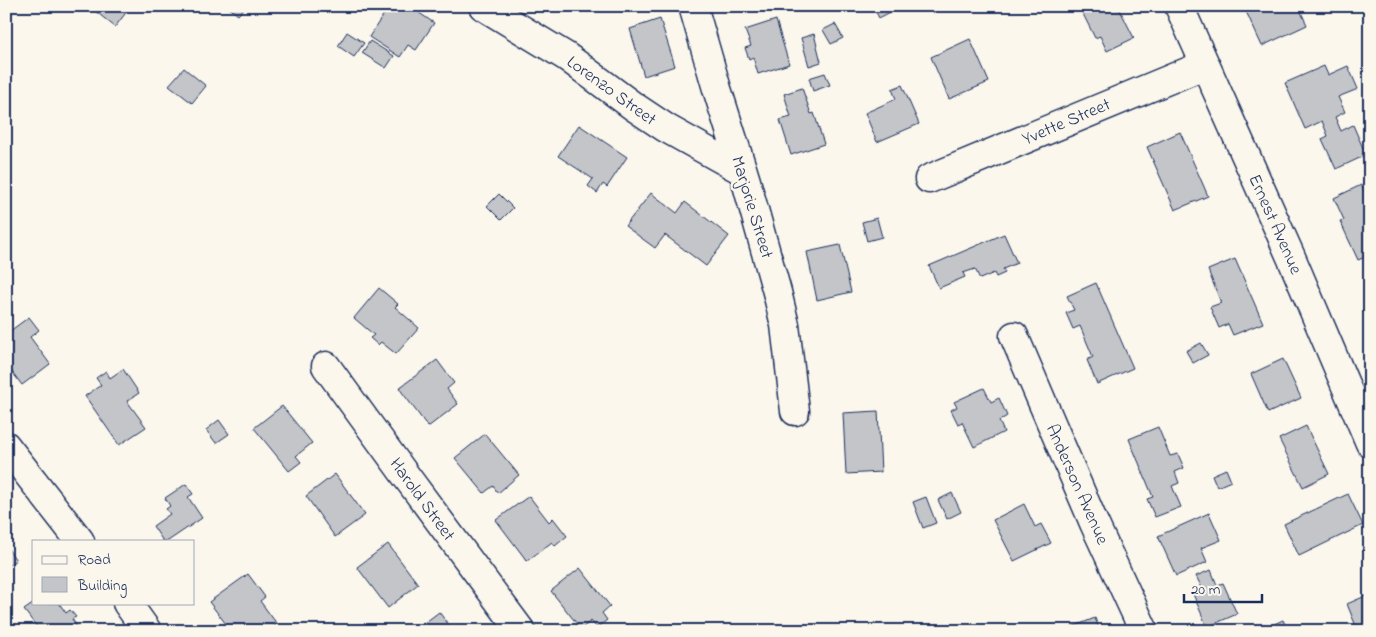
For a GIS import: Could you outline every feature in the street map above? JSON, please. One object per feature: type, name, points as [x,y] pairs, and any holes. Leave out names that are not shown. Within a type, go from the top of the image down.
[{"type":"street","name":"Lorenzo Street","points":[[483,6],[568,57],[632,106],[666,128],[743,171]]},
{"type":"street","name":"Marjorie Street","points":[[692,6],[762,235],[781,309],[789,353],[795,411]]},
{"type":"street","name":"Ernest Avenue","points":[[1179,6],[1291,257],[1370,443]]},
{"type":"street","name":"Yvette Street","points":[[929,179],[1204,65]]},
{"type":"street","name":"Anderson Avenue","points":[[1014,336],[1094,523],[1144,631]]},
{"type":"street","name":"Harold Street","points":[[326,366],[521,631]]},
{"type":"street","points":[[6,446],[79,540]]},
{"type":"street","points":[[128,604],[147,631]]},
{"type":"building","points":[[89,6],[131,6],[115,27]]},
{"type":"building","points":[[227,6],[246,6],[238,15]]},
{"type":"building","points":[[377,6],[409,6],[434,23],[416,50],[408,45],[400,57],[369,37],[384,14],[376,8]]},
{"type":"building","points":[[873,6],[902,6],[879,18]]},
{"type":"building","points":[[1079,6],[1118,6],[1134,38],[1107,51],[1100,36],[1095,38]]},
{"type":"building","points":[[1245,6],[1313,6],[1301,12],[1307,25],[1262,46]]},
{"type":"building","points":[[660,19],[675,66],[644,76],[630,29]]},
{"type":"building","points":[[776,20],[789,64],[758,74],[753,57],[749,59],[745,48],[751,46],[745,30]]},
{"type":"building","points":[[835,24],[843,38],[831,44],[823,30]]},
{"type":"building","points":[[347,32],[364,43],[354,57],[338,46]]},
{"type":"building","points":[[814,34],[821,62],[809,66],[801,38]]},
{"type":"building","points":[[970,39],[989,82],[949,99],[931,57]]},
{"type":"building","points":[[370,41],[394,56],[386,68],[362,53]]},
{"type":"building","points":[[1324,66],[1328,75],[1348,66],[1358,89],[1338,97],[1345,112],[1335,117],[1341,131],[1353,125],[1366,155],[1336,169],[1322,139],[1328,136],[1322,121],[1305,129],[1285,83]]},
{"type":"building","points":[[184,68],[206,86],[192,103],[169,85]]},
{"type":"building","points":[[825,73],[830,85],[813,91],[809,78]]},
{"type":"building","points":[[902,85],[919,124],[877,142],[865,113],[896,99],[892,89]]},
{"type":"building","points":[[802,88],[811,114],[814,113],[824,144],[791,155],[780,120],[791,117],[784,94]]},
{"type":"building","points":[[579,125],[627,157],[607,187],[603,184],[597,193],[588,186],[593,179],[558,156]]},
{"type":"building","points":[[1180,132],[1208,196],[1175,210],[1147,147]]},
{"type":"building","points":[[1361,185],[1370,204],[1370,255],[1358,260],[1340,221],[1344,220],[1334,198]]},
{"type":"building","points":[[651,193],[677,213],[685,202],[729,236],[706,266],[665,235],[655,248],[625,226]]},
{"type":"building","points":[[499,194],[513,208],[501,220],[487,206]]},
{"type":"building","points":[[877,218],[882,237],[867,241],[862,222]]},
{"type":"building","points":[[1004,234],[1017,263],[1003,269],[1005,273],[996,277],[994,273],[980,279],[975,269],[963,273],[965,277],[939,288],[929,266]]},
{"type":"building","points":[[840,245],[851,292],[817,300],[807,252]]},
{"type":"building","points":[[1235,259],[1263,323],[1233,335],[1228,324],[1219,328],[1210,307],[1221,303],[1208,270]]},
{"type":"building","points":[[1096,283],[1133,368],[1097,384],[1087,360],[1093,357],[1080,326],[1073,329],[1066,313],[1074,310],[1067,296]]},
{"type":"building","points":[[379,288],[398,304],[395,307],[419,328],[396,354],[381,342],[378,345],[370,338],[374,335],[354,318]]},
{"type":"building","points":[[29,317],[39,330],[30,337],[50,364],[22,385],[6,364],[6,334]]},
{"type":"building","points":[[1201,343],[1208,355],[1193,363],[1186,351]]},
{"type":"building","points":[[1283,359],[1301,398],[1268,413],[1251,374]]},
{"type":"building","points":[[437,360],[454,383],[447,389],[458,404],[428,427],[399,388]]},
{"type":"building","points":[[123,369],[139,393],[127,401],[146,427],[119,445],[85,396],[101,385],[96,378],[106,371],[110,378]]},
{"type":"building","points":[[984,388],[991,402],[999,398],[1007,416],[999,421],[1004,432],[974,447],[962,422],[958,424],[951,410],[957,407],[954,402]]},
{"type":"building","points":[[282,406],[312,443],[296,456],[301,462],[289,471],[254,428]]},
{"type":"building","points":[[878,411],[881,472],[846,474],[843,413]]},
{"type":"building","points":[[219,420],[229,434],[216,443],[206,430]]},
{"type":"building","points":[[1306,426],[1329,474],[1303,487],[1279,439]]},
{"type":"building","points":[[1158,427],[1170,456],[1178,454],[1184,468],[1175,472],[1179,483],[1172,486],[1181,507],[1155,517],[1147,499],[1153,497],[1129,439]]},
{"type":"building","points":[[485,434],[519,475],[498,493],[493,486],[484,493],[455,458]]},
{"type":"building","points":[[1226,469],[1231,481],[1217,487],[1212,475]]},
{"type":"building","points":[[335,474],[365,515],[335,537],[306,496]]},
{"type":"building","points":[[186,484],[193,494],[188,497],[202,518],[169,540],[162,540],[153,526],[170,514],[166,509],[170,506],[165,498]]},
{"type":"building","points":[[952,493],[961,512],[947,519],[938,500]]},
{"type":"building","points":[[1348,494],[1363,525],[1299,556],[1284,524]]},
{"type":"building","points":[[529,496],[549,522],[553,518],[567,536],[555,546],[552,542],[527,561],[496,520]]},
{"type":"building","points":[[926,497],[936,523],[923,528],[913,502]]},
{"type":"building","points":[[1024,504],[1035,527],[1041,524],[1051,543],[1014,561],[993,520]]},
{"type":"building","points":[[1209,513],[1221,540],[1201,548],[1207,562],[1176,576],[1158,536]]},
{"type":"building","points":[[388,544],[418,584],[388,608],[357,567]]},
{"type":"building","points":[[6,546],[16,560],[6,567]]},
{"type":"building","points":[[580,568],[610,606],[602,613],[607,620],[597,628],[591,621],[581,629],[551,591]]},
{"type":"building","points":[[1211,570],[1217,585],[1223,583],[1237,614],[1207,627],[1193,594],[1203,590],[1196,576]]},
{"type":"building","points":[[248,574],[265,597],[260,601],[277,624],[268,631],[216,631],[226,624],[209,602]]},
{"type":"building","points":[[1370,594],[1370,631],[1358,631],[1347,604]]},
{"type":"building","points":[[33,604],[60,604],[66,613],[70,610],[76,617],[72,619],[80,631],[40,631],[24,610]]},
{"type":"building","points":[[439,612],[453,631],[414,631]]},
{"type":"building","points":[[1095,618],[1100,631],[1062,631]]},
{"type":"building","points":[[1283,620],[1288,631],[1259,631]]},
{"type":"building","points":[[627,624],[633,631],[618,631]]}]
